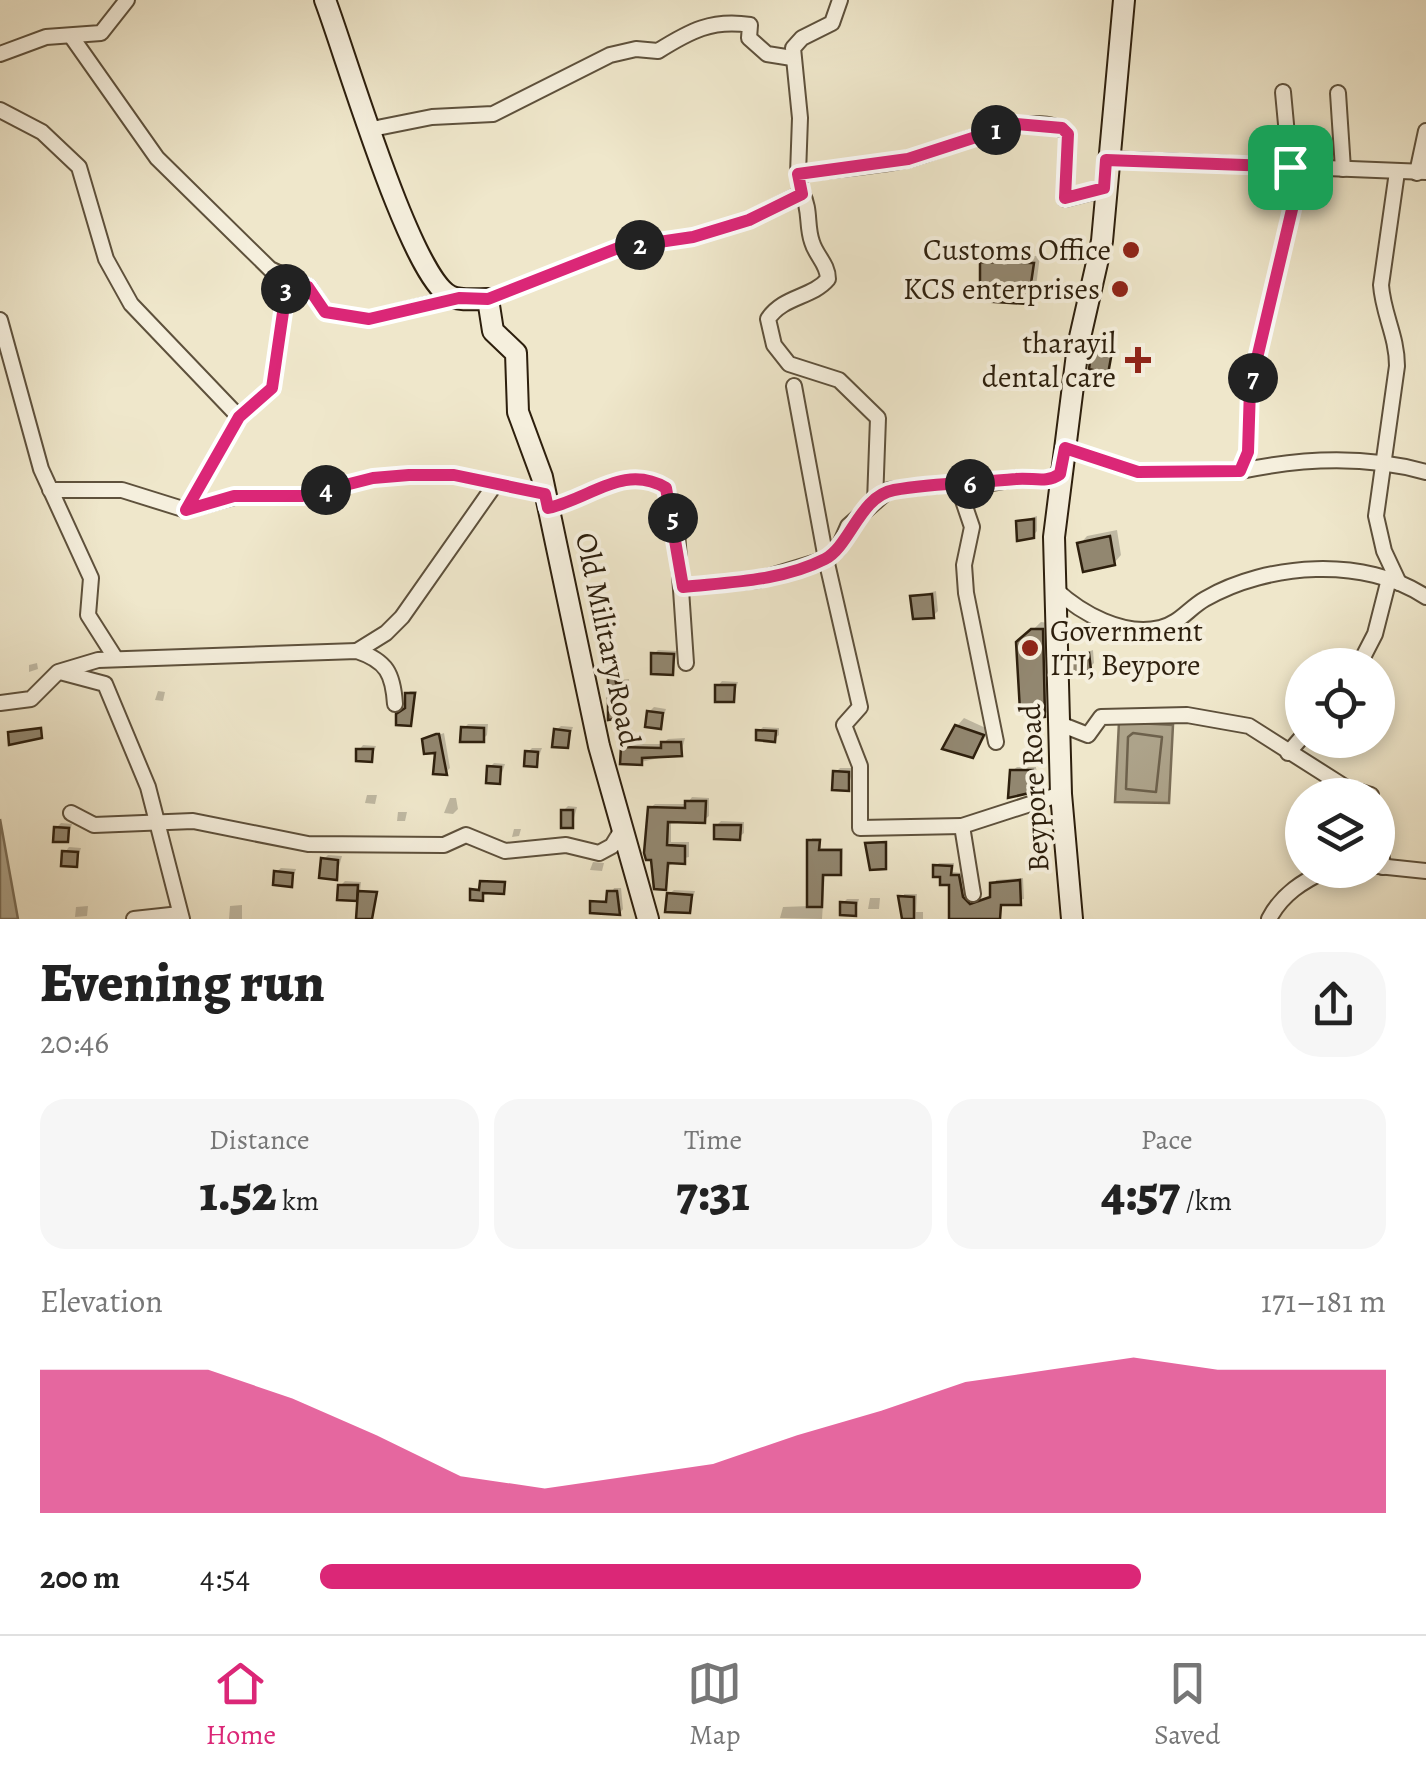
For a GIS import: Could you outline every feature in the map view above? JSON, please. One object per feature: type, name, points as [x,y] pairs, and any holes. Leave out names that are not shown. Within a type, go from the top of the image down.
[{"type":"main road","points":[[324,0],[372,129],[401,222],[436,284],[455,297],[488,299]]},
{"type":"main road","name":"Beypore Road","points":[[1072,919],[1062,794],[1054,538],[1078,346],[1102,241],[1106,160],[1124,0]]},
{"type":"main road","name":"Old Military Road","points":[[488,299],[492,332],[516,354],[518,412],[547,501],[595,730],[648,919]]},
{"type":"street","points":[[0,54],[46,38],[101,33],[127,0]]},
{"type":"street","points":[[840,0],[832,23],[802,38],[792,58],[800,118],[798,174],[808,206],[812,245],[828,269],[828,280],[822,287],[790,298],[768,319],[774,345],[789,364],[839,380],[874,410],[878,418],[875,502]]},
{"type":"street","points":[[372,129],[432,118],[493,114],[610,56],[636,49],[658,51],[674,38],[723,20],[750,24],[749,38],[757,48],[792,58]]},
{"type":"street","points":[[71,36],[157,158],[270,270],[308,287],[325,312],[341,318],[369,319],[455,297]]},
{"type":"street","points":[[1240,471],[1248,452],[1250,388],[1296,167],[1283,92]]},
{"type":"street","points":[[1338,93],[1343,169]]},
{"type":"street","points":[[0,110],[42,132],[78,167],[106,259],[131,304],[239,417]]},
{"type":"street","points":[[798,174],[908,159],[1016,124],[1062,128],[1068,134],[1065,198],[1104,188]]},
{"type":"street","points":[[1106,160],[1422,172],[1426,132]]},
{"type":"street","points":[[1368,648],[1394,581],[1376,516],[1387,460],[1397,342],[1382,303],[1381,285],[1397,172]]},
{"type":"street","points":[[488,299],[618,248],[693,237],[749,220],[802,194]]},
{"type":"street","points":[[186,510],[239,417],[272,388],[288,278]]},
{"type":"street","points":[[0,320],[14,384],[28,414],[50,490],[91,578],[88,615],[116,659]]},
{"type":"street","points":[[794,386],[826,558],[860,707],[844,725],[860,766],[860,828],[962,826],[1062,794]]},
{"type":"street","points":[[683,587],[758,580],[826,558],[838,549],[848,526],[889,490],[957,482],[1051,480],[1060,474],[1065,451],[1138,472],[1240,471],[1294,460],[1387,460],[1426,472]]},
{"type":"street","points":[[50,490],[122,490],[186,510],[234,496],[302,496],[373,478],[409,475],[454,475],[547,501],[616,480],[653,480],[666,488],[683,587],[686,663]]},
{"type":"street","points":[[957,482],[972,528],[964,564],[966,593],[996,742]]},
{"type":"street","points":[[357,651],[386,633],[402,616],[494,486]]},
{"type":"street","points":[[1056,590],[1077,610],[1144,630],[1180,619],[1203,600],[1274,575],[1317,569],[1394,581],[1426,597]]},
{"type":"street","points":[[0,703],[31,699],[58,672],[116,659],[357,651],[381,662],[391,672],[394,704]]},
{"type":"street","points":[[58,672],[105,684],[157,820],[181,916],[134,919]]},
{"type":"street","points":[[1060,724],[1088,735],[1101,717],[1156,714],[1224,720],[1249,726],[1285,751]]},
{"type":"street","points":[[1297,758],[1331,778]]},
{"type":"street","points":[[71,814],[94,825],[193,821],[292,841],[355,846],[386,842],[444,844],[466,835],[520,852],[566,845],[598,853],[612,846],[624,828]]},
{"type":"street","points":[[962,826],[972,894]]},
{"type":"street","points":[[1395,868],[1426,871]]},
{"type":"street","points":[[1269,919],[1276,905],[1296,888]]},
{"type":"water","points":[[1119,722],[1173,725],[1169,803],[1115,802]]},
{"type":"water","points":[[0,819],[18,919],[0,919]]},
{"type":"building","points":[[980,262],[1034,263],[1028,304],[980,301]]},
{"type":"building","points":[[1093,340],[1114,341],[1108,374],[1089,369]]},
{"type":"building","points":[[1034,519],[1034,538],[1017,541],[1016,521]]},
{"type":"building","points":[[1110,536],[1115,565],[1083,572],[1077,543]]},
{"type":"building","points":[[932,594],[934,618],[913,619],[910,596]]},
{"type":"building","points":[[1031,629],[1043,629],[1045,717],[1029,719],[1020,711],[1016,642]]},
{"type":"building","points":[[651,653],[674,654],[673,675],[651,674]]},
{"type":"building","points":[[1089,653],[1091,670],[1071,673],[1071,656]]},
{"type":"building","points":[[608,672],[614,672],[616,683],[626,683],[626,698],[619,698],[622,718],[608,720]]},
{"type":"building","points":[[715,685],[735,685],[734,702],[715,702]]},
{"type":"building","points":[[405,693],[415,693],[411,726],[396,725],[396,714],[405,708]]},
{"type":"building","points":[[647,711],[663,713],[661,729],[645,727]]},
{"type":"building","points":[[955,725],[984,735],[973,758],[942,749]]},
{"type":"building","points":[[461,727],[484,728],[484,742],[460,742]]},
{"type":"building","points":[[41,728],[42,738],[9,745],[8,732]]},
{"type":"building","points":[[554,729],[570,731],[568,748],[552,747]]},
{"type":"building","points":[[756,730],[776,731],[775,742],[756,740]]},
{"type":"building","points":[[436,734],[447,775],[433,774],[435,753],[424,754],[422,739]]},
{"type":"building","points":[[661,742],[681,742],[682,756],[642,758],[642,765],[620,764],[621,747],[661,748]]},
{"type":"building","points":[[356,749],[373,749],[372,762],[356,761]]},
{"type":"building","points":[[525,751],[538,752],[537,767],[524,766]]},
{"type":"building","points":[[487,766],[501,767],[500,784],[486,783]]},
{"type":"building","points":[[1010,770],[1033,770],[1034,792],[1008,798]]},
{"type":"building","points":[[833,771],[849,772],[849,791],[832,790]]},
{"type":"building","points":[[685,801],[706,801],[705,823],[668,822],[667,845],[685,846],[685,864],[668,863],[666,890],[654,889],[651,860],[646,860],[644,853],[648,807],[685,808]]},
{"type":"building","points":[[561,810],[573,810],[573,828],[561,828]]},
{"type":"building","points":[[714,825],[741,825],[740,840],[714,839]]},
{"type":"building","points":[[54,827],[69,828],[68,842],[53,842]]},
{"type":"building","points":[[807,840],[820,840],[819,850],[841,850],[841,875],[823,875],[822,907],[807,907]]},
{"type":"building","points":[[886,842],[886,869],[870,870],[865,843]]},
{"type":"building","points":[[62,851],[78,852],[77,867],[61,866]]},
{"type":"building","points":[[321,858],[338,860],[337,880],[319,878]]},
{"type":"building","points":[[933,865],[952,866],[951,875],[959,875],[963,897],[970,904],[990,897],[990,883],[1020,880],[1021,905],[1001,905],[1000,919],[949,919],[949,885],[940,885],[940,877],[933,877]]},
{"type":"building","points":[[274,871],[293,873],[292,887],[273,885]]},
{"type":"building","points":[[480,881],[505,882],[504,894],[483,893],[483,901],[470,900],[470,889],[479,890]]},
{"type":"building","points":[[338,885],[358,885],[357,901],[337,900]]},
{"type":"building","points":[[358,891],[377,892],[372,919],[356,919]]},
{"type":"building","points":[[607,891],[617,891],[620,915],[590,913],[590,901],[606,902]]},
{"type":"building","points":[[667,893],[692,895],[690,913],[665,912]]},
{"type":"building","points":[[898,896],[914,897],[914,919],[902,919]]},
{"type":"building","points":[[840,902],[856,903],[856,916],[840,915]]},
{"type":"place","name":"Customs Office","points":[[1131,250]]},
{"type":"place","name":"KCS enterprises","points":[[1120,289]]},
{"type":"place","name":"tharayil dental care","points":[[1138,360]]},
{"type":"place","name":"Government ITI, Beypore","points":[[1030,648]]},
{"type":"route","points":[[1016,124],[1062,128],[1068,134],[1065,198],[1104,188],[1106,160],[1290,167],[1302,167],[1301,186],[1270,296],[1250,388],[1248,452],[1240,471],[1138,472],[1065,448],[1060,474],[1051,480],[1020,478],[976,486],[957,482],[889,490],[848,526],[838,549],[826,558],[758,580],[683,587],[666,488],[653,480],[616,480],[564,505],[548,508],[545,494],[454,475],[409,475],[373,478],[302,496],[234,496],[186,510],[239,417],[272,388],[288,278],[308,287],[325,312],[341,318],[369,319],[459,298],[488,299],[618,248],[693,237],[749,220],[802,194],[798,174],[908,159],[1016,124]]}]
